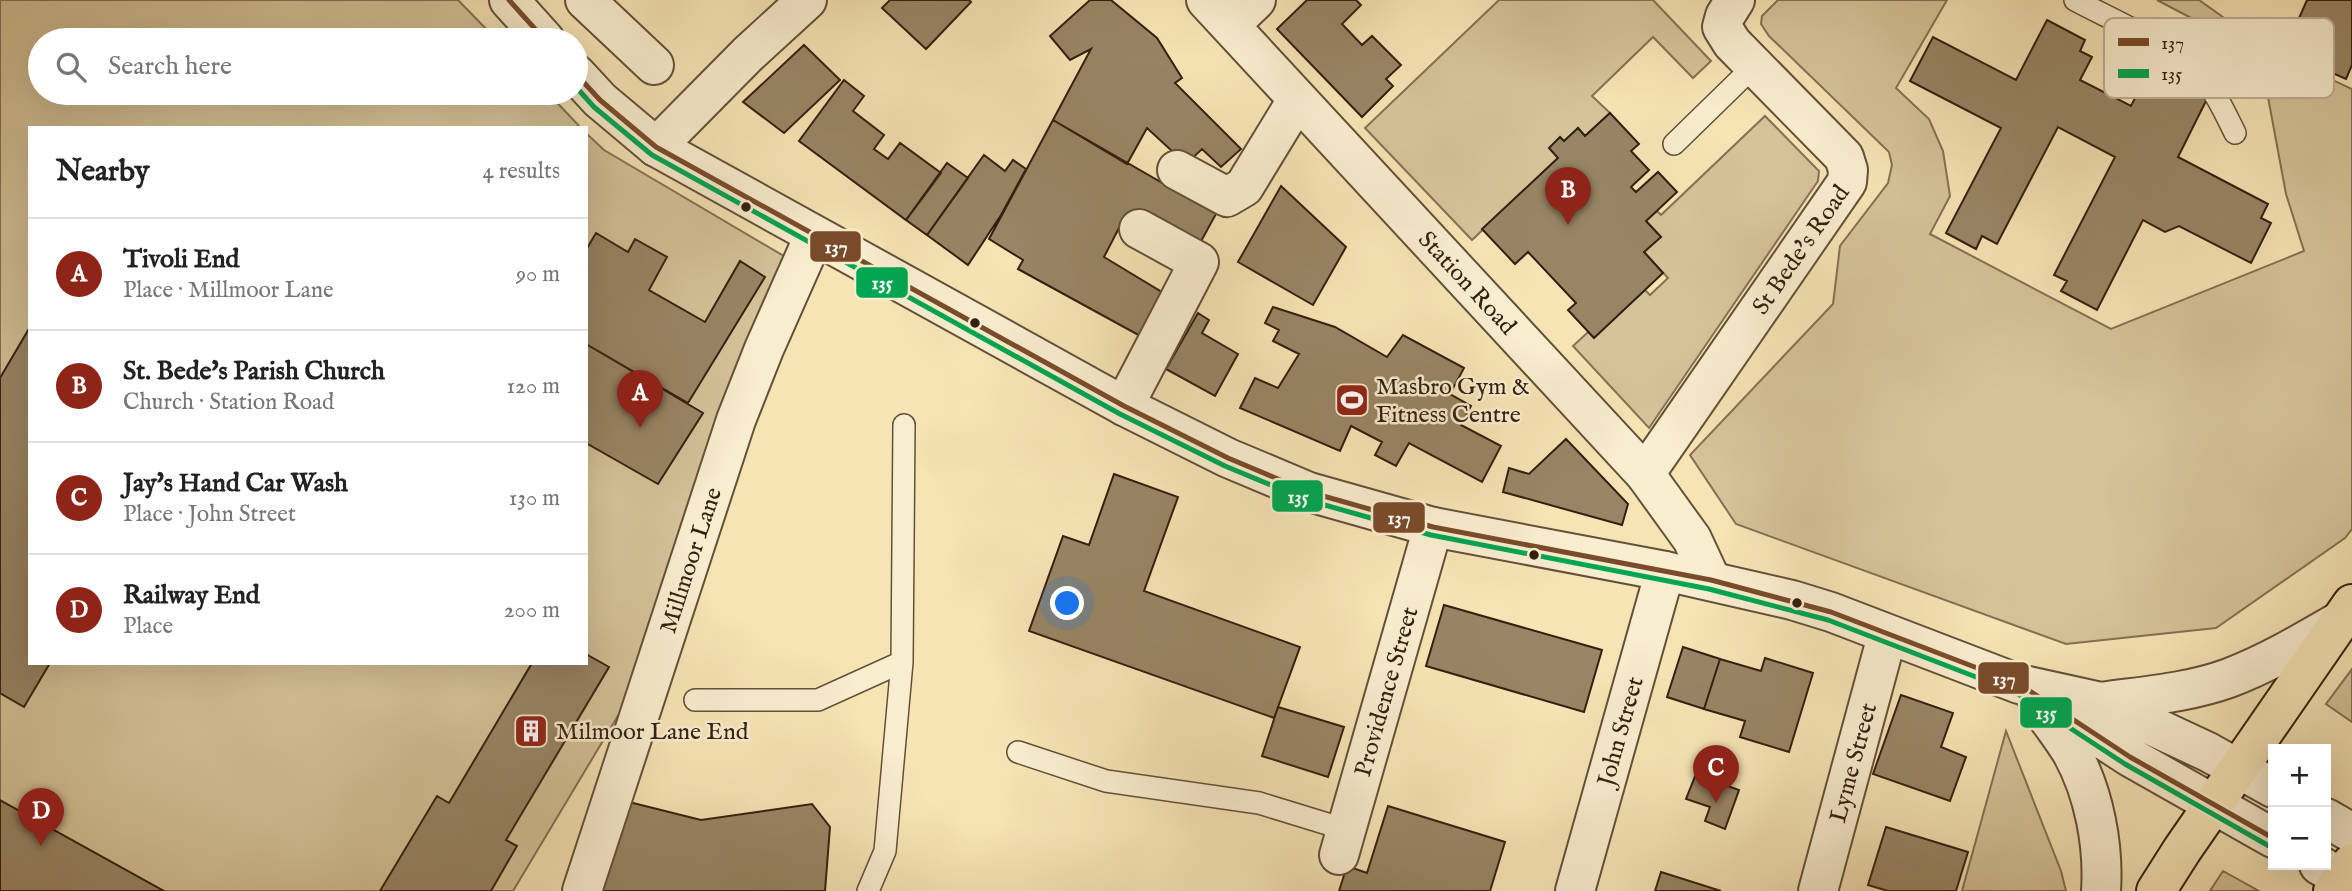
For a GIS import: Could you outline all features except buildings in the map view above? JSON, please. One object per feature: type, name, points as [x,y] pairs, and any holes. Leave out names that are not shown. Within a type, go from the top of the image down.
[{"type":"main road","points":[[2156,891],[2346,613]]},
{"type":"street","points":[[509,0],[534,28]]},
{"type":"street","points":[[585,0],[654,65]]},
{"type":"street","points":[[656,147],[748,54],[807,0]]},
{"type":"street","name":"St Bede's Road","points":[[1645,474],[1847,182],[1848,170],[1844,157],[1732,43],[1722,27],[1735,0]]},
{"type":"street","name":"Station Road","points":[[1230,8],[1297,100],[1645,474],[1692,539],[1711,580]]},
{"type":"street","points":[[588,87],[656,147],[814,236],[1124,406],[1228,458],[1309,492],[1433,527],[1711,580],[1818,608],[2025,688],[2101,702],[2239,768],[2268,785]]},
{"type":"street","points":[[1177,170],[1227,197],[1244,187],[1297,100]]},
{"type":"street","points":[[1124,406],[1199,262],[1139,229]]},
{"type":"street","name":"Millmoor Lane","points":[[582,891],[736,420],[814,236]]},
{"type":"street","name":"Providence Street","points":[[1343,843],[1433,527]]},
{"type":"street","name":"John Street","points":[[1575,891],[1665,571]]},
{"type":"street","points":[[2101,702],[2176,692],[2227,678],[2276,657],[2346,613]]},
{"type":"street","name":"Lyme Street","points":[[1818,891],[1887,636]]},
{"type":"street","points":[[2025,688],[2130,757],[2268,835]]},
{"type":"street","points":[[2025,688],[2072,754],[2089,793],[2098,831],[2103,871],[2101,891]]},
{"type":"street","points":[[2331,821],[2352,833]]},
{"type":"lane","points":[[2075,0],[2109,18]]},
{"type":"lane","points":[[1674,144],[1754,66]]},
{"type":"lane","points":[[2218,98],[2235,133]]},
{"type":"lane","points":[[868,891],[886,851],[902,662],[904,425]]},
{"type":"lane","points":[[695,700],[818,700],[902,662]]},
{"type":"lane","points":[[1018,752],[1106,781],[1259,803],[1343,843]]},
{"type":"shaded area","points":[[0,0],[458,0],[485,28],[28,28],[28,105],[559,105],[579,126],[28,126],[28,665],[588,665],[588,135],[604,150],[794,262],[625,704],[513,891],[0,891]]},
{"type":"shaded area","points":[[1499,0],[1653,0],[1711,61],[1693,78],[1653,37],[1592,96],[1610,113],[1585,136],[1578,128],[1558,158],[1472,240],[1365,128]]},
{"type":"shaded area","points":[[1778,0],[1947,0],[1896,88],[1929,119],[1943,151],[1950,196],[1930,234],[2111,329],[2304,251],[2286,194],[2268,98],[2334,98],[2334,81],[2352,89],[2352,529],[2345,538],[2216,628],[2066,644],[1736,524],[1690,455],[1833,304],[1840,246],[1888,183],[1892,165],[1889,152],[1769,36],[1761,24],[1762,16]]},
{"type":"shaded area","points":[[2157,0],[2199,0],[2224,18],[2191,18]]},
{"type":"shaded area","points":[[1765,116],[1819,171],[1818,181],[1649,428],[1573,346],[1588,332],[1594,337],[1645,290],[1650,295],[1668,278],[1644,252],[1661,237],[1646,221],[1657,211],[1661,215]]},
{"type":"shaded area","points":[[2352,669],[2352,722],[2326,704]]},
{"type":"shaded area","points":[[2006,731],[2061,871],[2066,891],[1962,891]]},
{"type":"shaded area","points":[[2223,871],[2259,891],[2210,891]]},
{"type":"transit line","name":"137","points":[[509,0],[534,28]]},
{"type":"transit line","name":"137","points":[[588,87],[656,147],[1124,406],[1228,458],[1309,492],[1433,527],[1711,580],[1831,612],[2019,684],[2130,757],[2268,835]]},
{"type":"transit line","name":"135","points":[[588,100],[652,155],[1120,414],[1225,466],[1307,500],[1431,535],[1709,589],[1828,620],[2015,692],[2125,764],[2268,845]]},
{"type":"place","name":"St. Bede's Parish Church","points":[[1568,225]]},
{"type":"place","name":"Masbro Gym & Fitness Centre","points":[[1352,400]]},
{"type":"place","name":"Tivoli End","points":[[640,428]]},
{"type":"place","name":"Milmoor Lane End","points":[[531,731]]},
{"type":"place","name":"Jay's Hand Car Wash","points":[[1716,803]]},
{"type":"place","name":"Railway End","points":[[41,846]]}]
